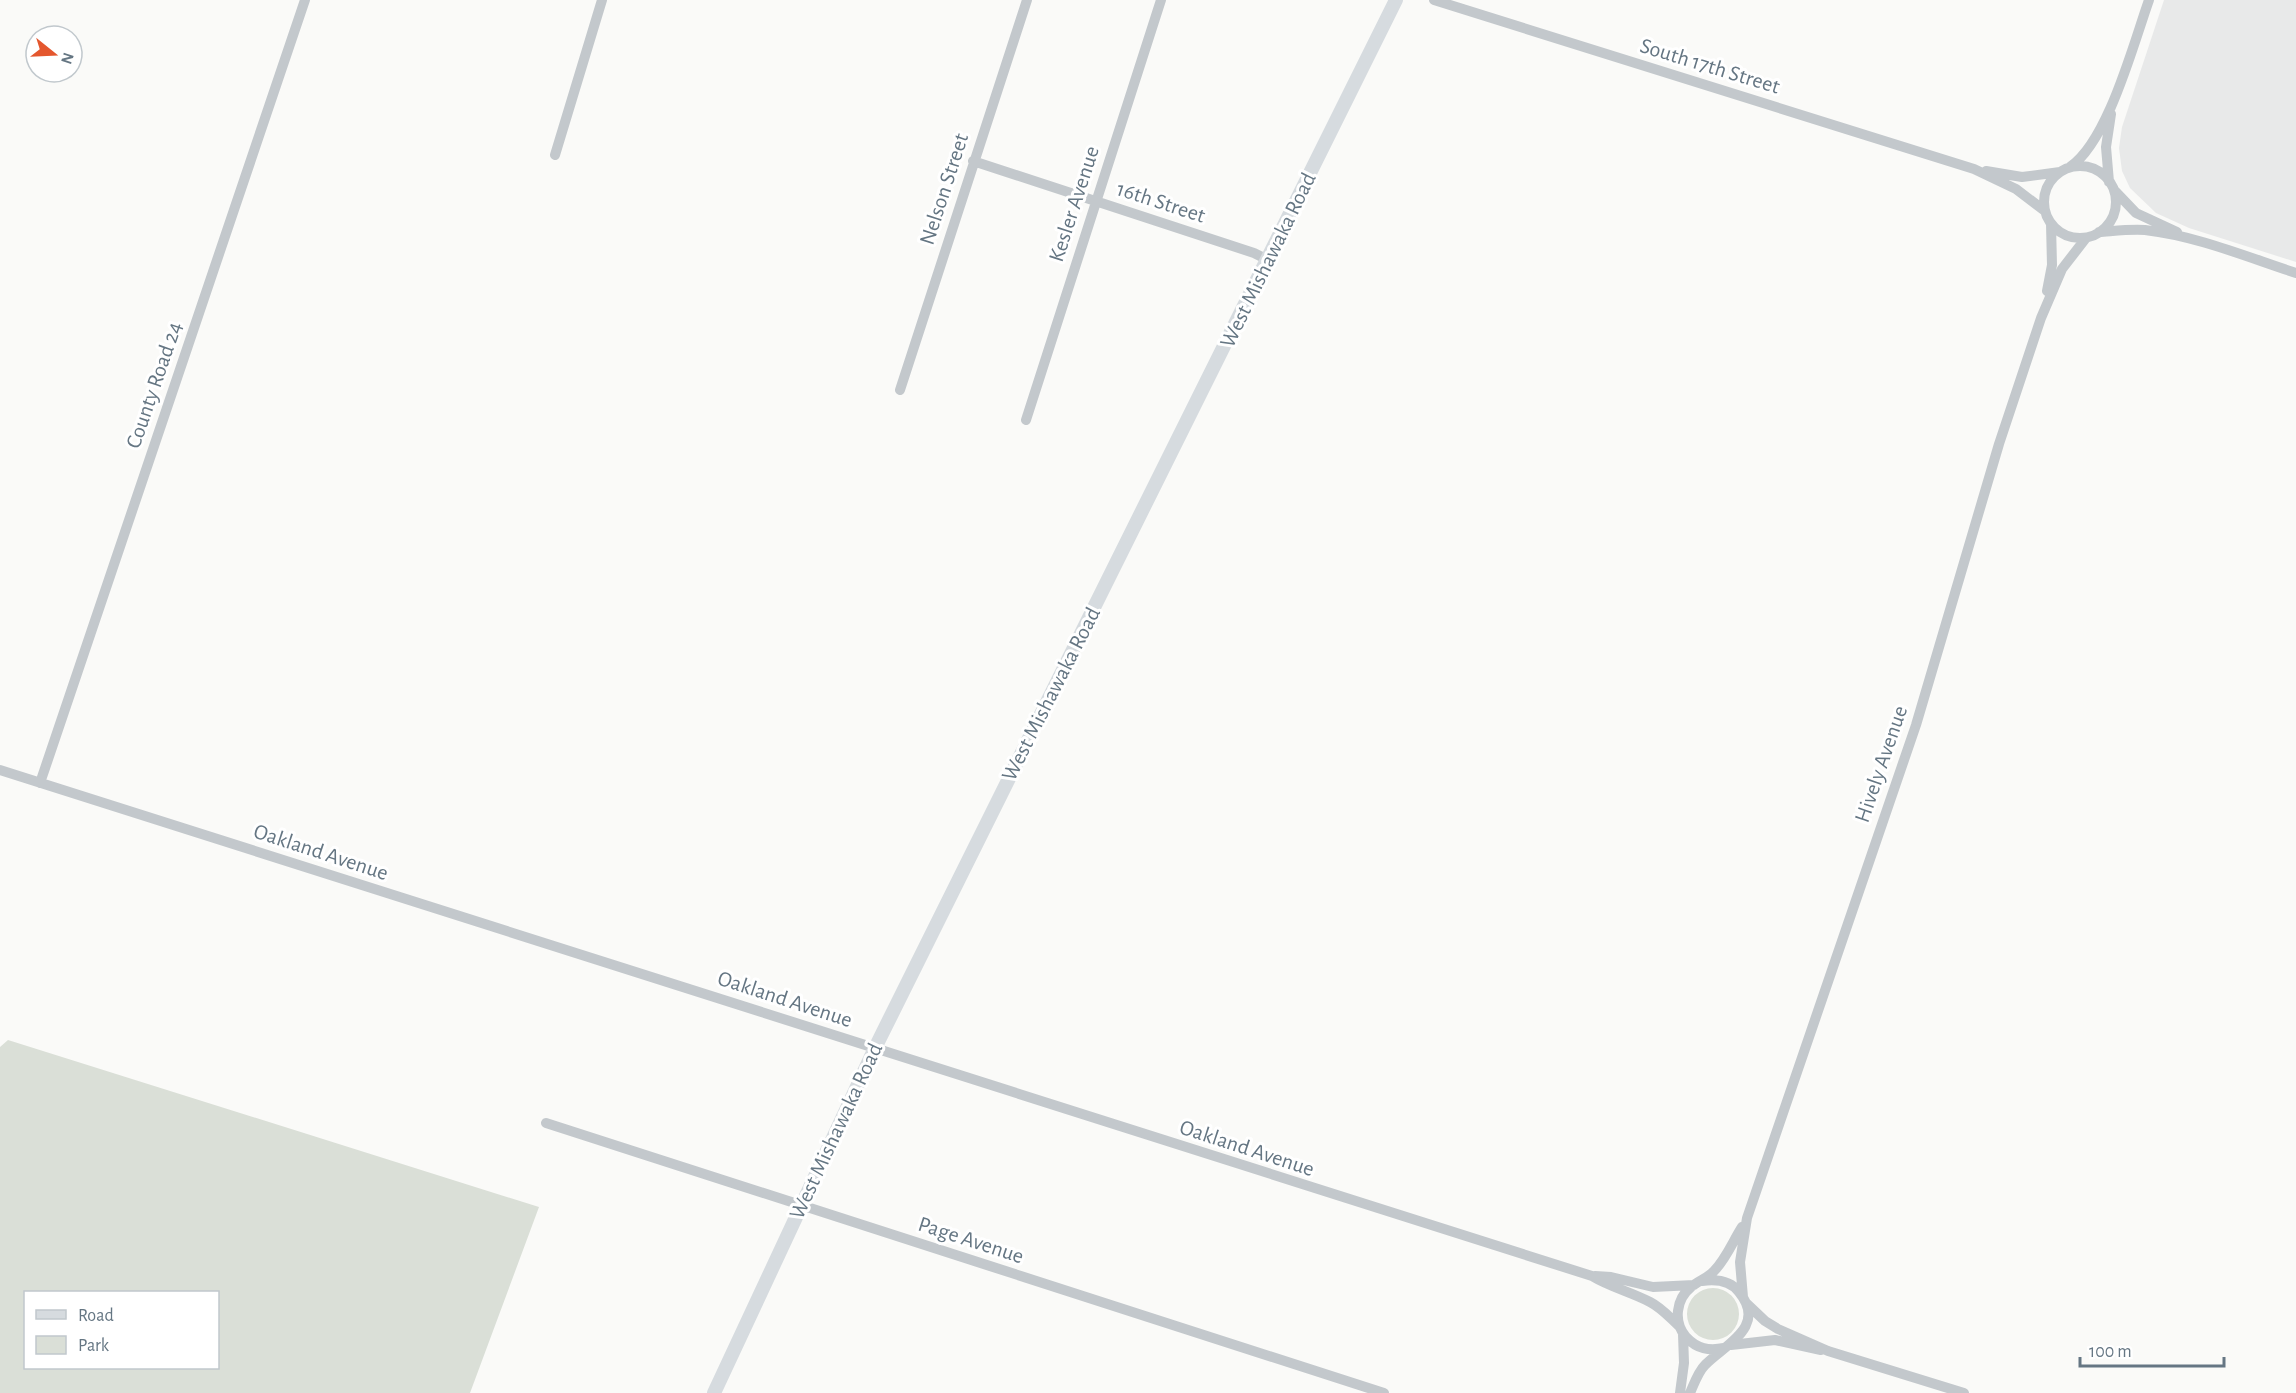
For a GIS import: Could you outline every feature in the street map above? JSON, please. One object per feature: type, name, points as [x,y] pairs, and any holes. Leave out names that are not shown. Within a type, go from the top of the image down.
[{"type":"main road","name":"West Mishawaka Road","points":[[714,1393],[875,1048],[1396,0]]},
{"type":"street","name":"County Road 24","points":[[40,783],[305,0]]},
{"type":"street","points":[[555,155],[602,0]]},
{"type":"street","name":"Nelson Street","points":[[900,390],[973,161],[1028,0]]},
{"type":"street","name":"Kesler Avenue","points":[[1026,420],[1161,0]]},
{"type":"street","name":"South 17th Street","points":[[1434,0],[1974,169]]},
{"type":"street","points":[[2115,93],[2106,147],[2115,199],[2114,211],[2109,223],[2099,232],[2086,238],[2070,237],[2051,224],[2045,211],[2047,187],[2064,170],[2081,158],[2094,142],[2115,93],[2149,0]]},
{"type":"street","name":"16th Street","points":[[973,161],[1254,253],[1268,260]]},
{"type":"street","points":[[1974,169],[2022,177],[2087,167],[2100,173],[2136,213],[2196,241]]},
{"type":"street","points":[[1974,169],[2016,189],[2045,211]]},
{"type":"street","name":"Hively Avenue","points":[[2041,318],[2052,265],[2051,224]]},
{"type":"street","points":[[2099,232],[2146,231],[2196,241],[2296,273]]},
{"type":"street","name":"Hively Avenue","points":[[1690,1393],[1703,1367],[1740,1337],[1746,1327],[1748,1315],[1740,1262],[1747,1218],[1919,714],[1996,455],[2041,318],[2062,269],[2086,238]]},
{"type":"street","name":"Oakland Avenue","points":[[0,770],[1592,1276],[1609,1286],[1651,1302],[1663,1310],[1681,1330]]},
{"type":"street","name":"Page Avenue","points":[[546,1123],[1350,1388],[1384,1393]]},
{"type":"street","name":"Hively Avenue","points":[[1680,1393],[1684,1363],[1677,1315],[1679,1304],[1685,1293],[1714,1271],[1723,1260],[1747,1218]]},
{"type":"street","name":"Oakland Avenue","points":[[1592,1276],[1611,1277],[1653,1287],[1698,1283]]},
{"type":"street","points":[[1698,1283],[1714,1279],[1725,1281],[1736,1288],[1765,1321],[1828,1351],[1964,1393]]},
{"type":"street","points":[[1681,1330],[1691,1342],[1701,1348],[1713,1350],[1774,1340],[1809,1349],[1828,1351]]},
{"type":"shaded area","points":[[2164,0],[2296,0],[2296,262],[2189,228],[2156,213],[2130,188],[2122,171],[2119,148],[2122,127]]},
{"type":"green space","points":[[8,1040],[539,1207],[470,1393],[0,1393],[0,1047]]},
{"type":"green space","points":[[1708,1288],[1718,1288],[1732,1295],[1739,1314],[1732,1333],[1718,1340],[1708,1340],[1698,1336],[1691,1329],[1687,1319],[1687,1309],[1691,1299],[1698,1292]]}]
